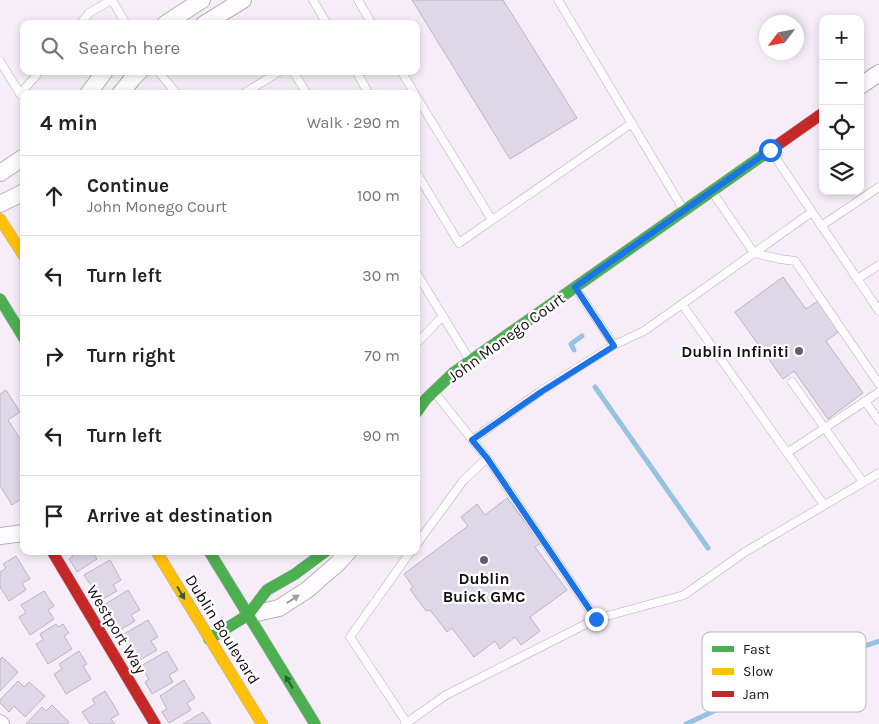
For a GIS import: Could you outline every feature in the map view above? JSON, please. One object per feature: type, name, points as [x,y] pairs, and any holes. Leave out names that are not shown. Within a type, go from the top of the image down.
[{"type":"street","points":[[171,20],[202,0]]},
{"type":"street","points":[[210,20],[243,0]]},
{"type":"street","points":[[864,83],[879,73]]},
{"type":"street","points":[[91,90],[101,75]]},
{"type":"street","points":[[123,90],[136,75]]},
{"type":"street","name":"John Monego Court","points":[[420,407],[453,373],[470,360],[819,116]]},
{"type":"street","points":[[0,173],[20,160]]},
{"type":"street","points":[[0,204],[20,194]]},
{"type":"street","points":[[0,219],[20,250]]},
{"type":"street","points":[[0,299],[20,332]]},
{"type":"street","points":[[0,536],[20,534]]},
{"type":"street","name":"Westport Way","points":[[54,555],[155,724]]},
{"type":"street","name":"Dublin Boulevard","points":[[158,555],[262,724]]},
{"type":"street","name":"Dublin Boulevard","points":[[211,555],[315,724]]},
{"type":"street","points":[[210,639],[248,615],[268,590],[295,574],[321,555]]},
{"type":"street","points":[[248,615],[279,608],[307,590],[338,564],[346,555]]},
{"type":"lane","points":[[84,20],[89,14],[111,0],[124,20]]},
{"type":"lane","points":[[313,0],[325,20]]},
{"type":"lane","points":[[358,0],[370,20]]},
{"type":"lane","points":[[558,0],[684,210]]},
{"type":"lane","points":[[0,61],[20,94]]},
{"type":"lane","points":[[23,90],[37,75]]},
{"type":"lane","points":[[161,75],[174,90]]},
{"type":"lane","points":[[249,90],[274,75]]},
{"type":"lane","points":[[295,75],[305,90]]},
{"type":"lane","points":[[358,75],[367,90]]},
{"type":"lane","points":[[404,75],[413,90]]},
{"type":"lane","points":[[420,102],[492,220]]},
{"type":"lane","points":[[420,179],[459,243],[632,123]]},
{"type":"lane","points":[[770,150],[879,311]]},
{"type":"lane","points":[[822,226],[879,187]]},
{"type":"lane","points":[[712,190],[754,252],[795,261],[879,384]]},
{"type":"lane","points":[[472,440],[541,392],[614,346],[644,331],[812,212]]},
{"type":"lane","points":[[858,279],[879,265]]},
{"type":"lane","points":[[420,279],[470,360]]},
{"type":"lane","points":[[575,287],[614,346]]},
{"type":"lane","points":[[682,304],[824,506]]},
{"type":"lane","points":[[420,340],[443,316]]},
{"type":"lane","points":[[792,382],[863,482]]},
{"type":"lane","points":[[434,392],[487,458],[596,619]]},
{"type":"lane","points":[[787,453],[879,392]]},
{"type":"lane","points":[[865,402],[879,422]]},
{"type":"lane","points":[[420,539],[463,481],[487,458]]},
{"type":"lane","points":[[408,555],[350,637],[406,723],[446,695],[596,619],[684,595],[745,552],[879,473]]},
{"type":"building","points":[[412,0],[503,0],[577,118],[510,159]]},
{"type":"building","points":[[783,277],[806,309],[818,301],[840,331],[826,341],[863,393],[828,419],[794,371],[783,379],[735,312]]},
{"type":"building","points":[[6,390],[20,412],[8,420],[20,439],[20,500],[12,505],[0,486],[0,394]]},
{"type":"building","points":[[507,498],[541,543],[535,547],[567,590],[530,617],[540,631],[521,645],[515,637],[500,649],[495,641],[474,657],[452,628],[447,632],[430,610],[426,611],[410,589],[413,587],[404,574],[468,526],[461,517],[477,504],[485,515]]},
{"type":"building","points":[[94,555],[97,559],[77,572],[69,559],[73,556]]},
{"type":"building","points":[[16,556],[30,579],[22,583],[26,590],[9,601],[0,587],[0,572],[6,568],[3,564]]},
{"type":"building","points":[[110,560],[121,580],[113,585],[117,591],[96,603],[88,590],[92,587],[84,575]]},
{"type":"building","points":[[128,590],[140,610],[131,615],[135,621],[113,634],[105,621],[111,617],[104,605]]},
{"type":"building","points":[[44,591],[54,606],[48,610],[54,619],[30,635],[19,617],[26,613],[21,605]]},
{"type":"building","points":[[148,620],[158,637],[151,641],[157,650],[133,664],[125,650],[130,647],[122,635]]},
{"type":"building","points":[[56,624],[58,627],[63,624],[69,633],[64,636],[72,649],[48,664],[36,644],[43,640],[40,634]]},
{"type":"building","points":[[79,651],[87,664],[83,666],[91,679],[66,694],[54,674],[62,669],[59,664]]},
{"type":"building","points":[[167,651],[178,670],[169,675],[173,682],[152,694],[145,682],[149,679],[141,666]]},
{"type":"building","points":[[2,657],[18,672],[0,691],[0,659]]},
{"type":"building","points":[[184,680],[195,698],[187,703],[191,710],[169,723],[162,712],[167,709],[160,696]]},
{"type":"building","points":[[18,681],[24,687],[29,682],[45,696],[25,717],[14,706],[9,712],[0,703],[0,700]]},
{"type":"building","points":[[105,691],[119,714],[111,719],[115,724],[90,724],[82,712],[95,704],[92,699]]},
{"type":"building","points":[[52,705],[69,722],[67,724],[26,724],[42,707],[46,711]]},
{"type":"building","points":[[203,712],[211,724],[183,724]]},
{"type":"waterway","points":[[574,350],[571,344],[582,336]]},
{"type":"waterway","points":[[595,387],[708,548]]},
{"type":"waterway","points":[[866,645],[879,641]]},
{"type":"waterway","points":[[686,724],[712,712]]},
{"type":"traffic: fast","points":[[420,407],[453,373],[769,151]]},
{"type":"traffic: fast","points":[[0,299],[20,332]]},
{"type":"traffic: fast","points":[[211,555],[315,724]]},
{"type":"traffic: fast","points":[[209,639],[248,615],[267,590],[295,574],[321,555]]},
{"type":"traffic: slow","points":[[0,219],[20,250]]},
{"type":"traffic: slow","points":[[158,555],[262,724]]},
{"type":"traffic: jam","points":[[769,151],[819,116]]},
{"type":"traffic: jam","points":[[54,555],[155,724]]},
{"type":"place","name":"Dublin Infiniti","points":[[799,351]]},
{"type":"place","name":"Dublin Buick GMC","points":[[484,560]]},
{"type":"route","points":[[596,619],[487,458],[472,440],[541,392],[614,346],[575,287],[770,150]]}]
